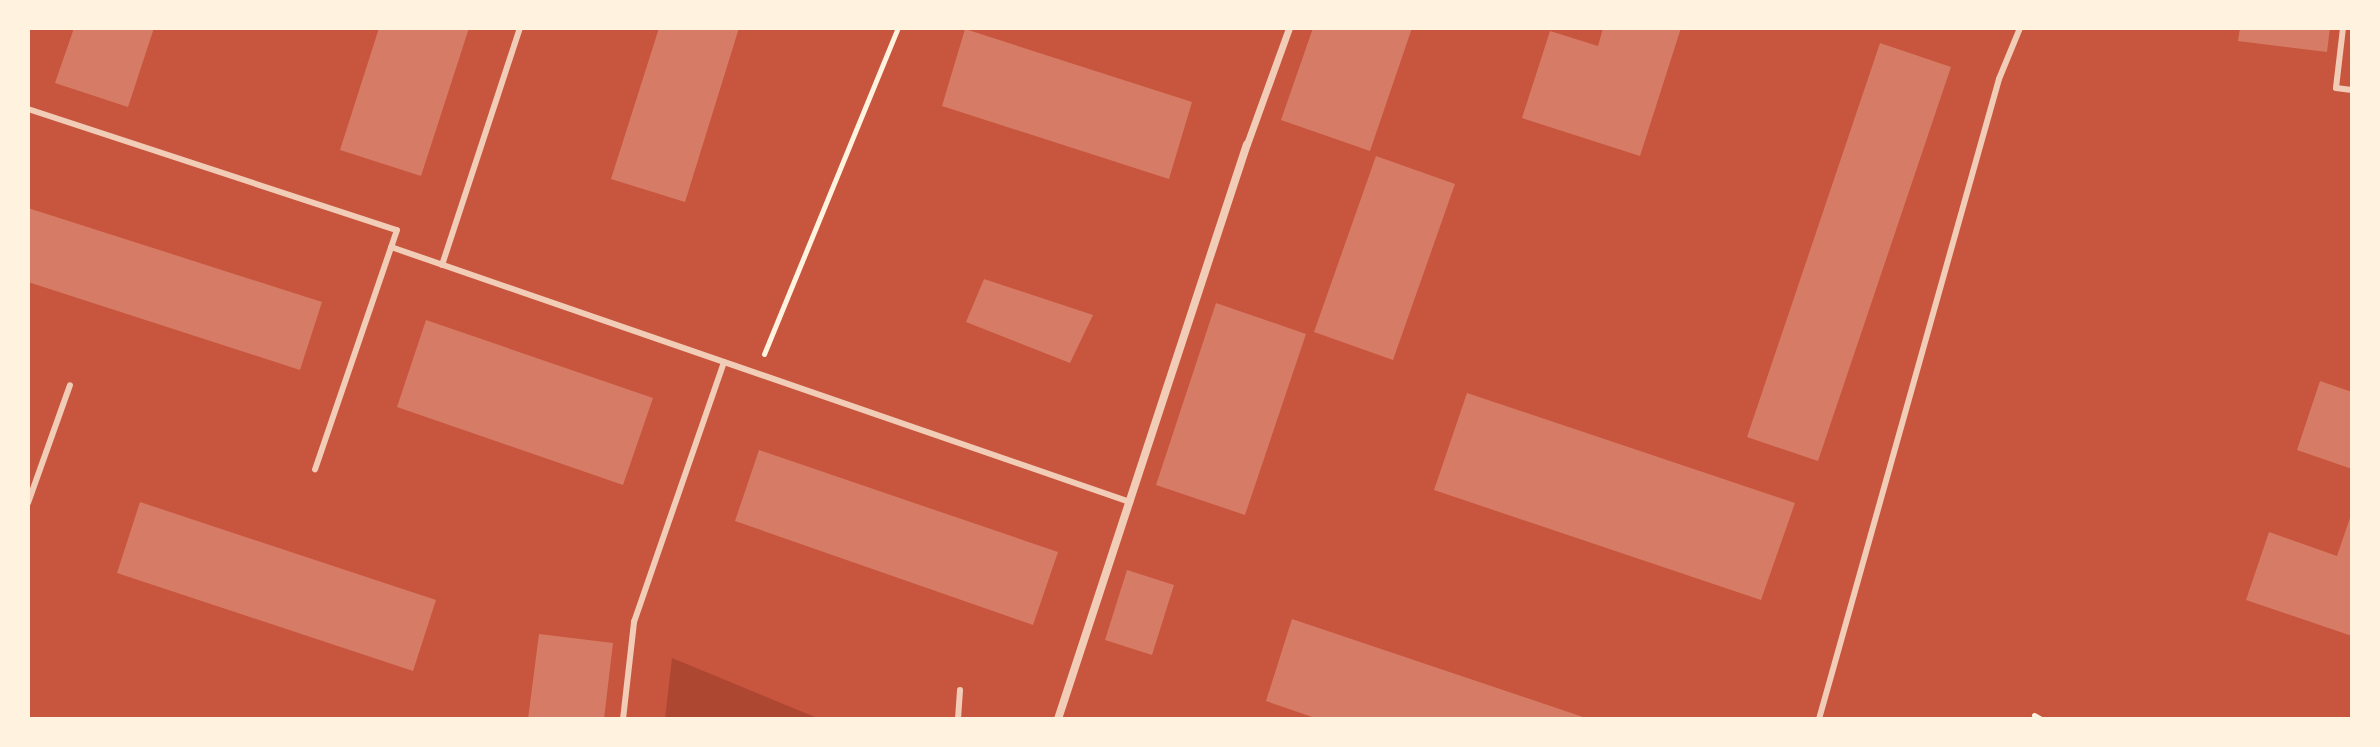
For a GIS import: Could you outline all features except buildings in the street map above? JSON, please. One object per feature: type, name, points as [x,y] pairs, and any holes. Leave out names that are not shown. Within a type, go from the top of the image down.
[{"type":"street","points":[[1058,719],[1247,144],[1289,28]]},
{"type":"lane","points":[[442,265],[520,28]]},
{"type":"lane","points":[[1819,719],[1999,79],[2020,28]]},
{"type":"lane","points":[[2343,28],[2336,88],[2352,90]]},
{"type":"lane","points":[[28,109],[397,230],[315,469]]},
{"type":"lane","points":[[391,247],[1130,502]]},
{"type":"lane","points":[[623,719],[634,622],[724,362]]},
{"type":"lane","points":[[28,503],[70,385]]},
{"type":"lane","points":[[958,719],[960,690]]},
{"type":"path","points":[[756,373],[898,28]]},
{"type":"path","points":[[2034,715],[2041,719]]},
{"type":"shaded area","points":[[672,658],[815,717],[815,719],[665,719]]}]
